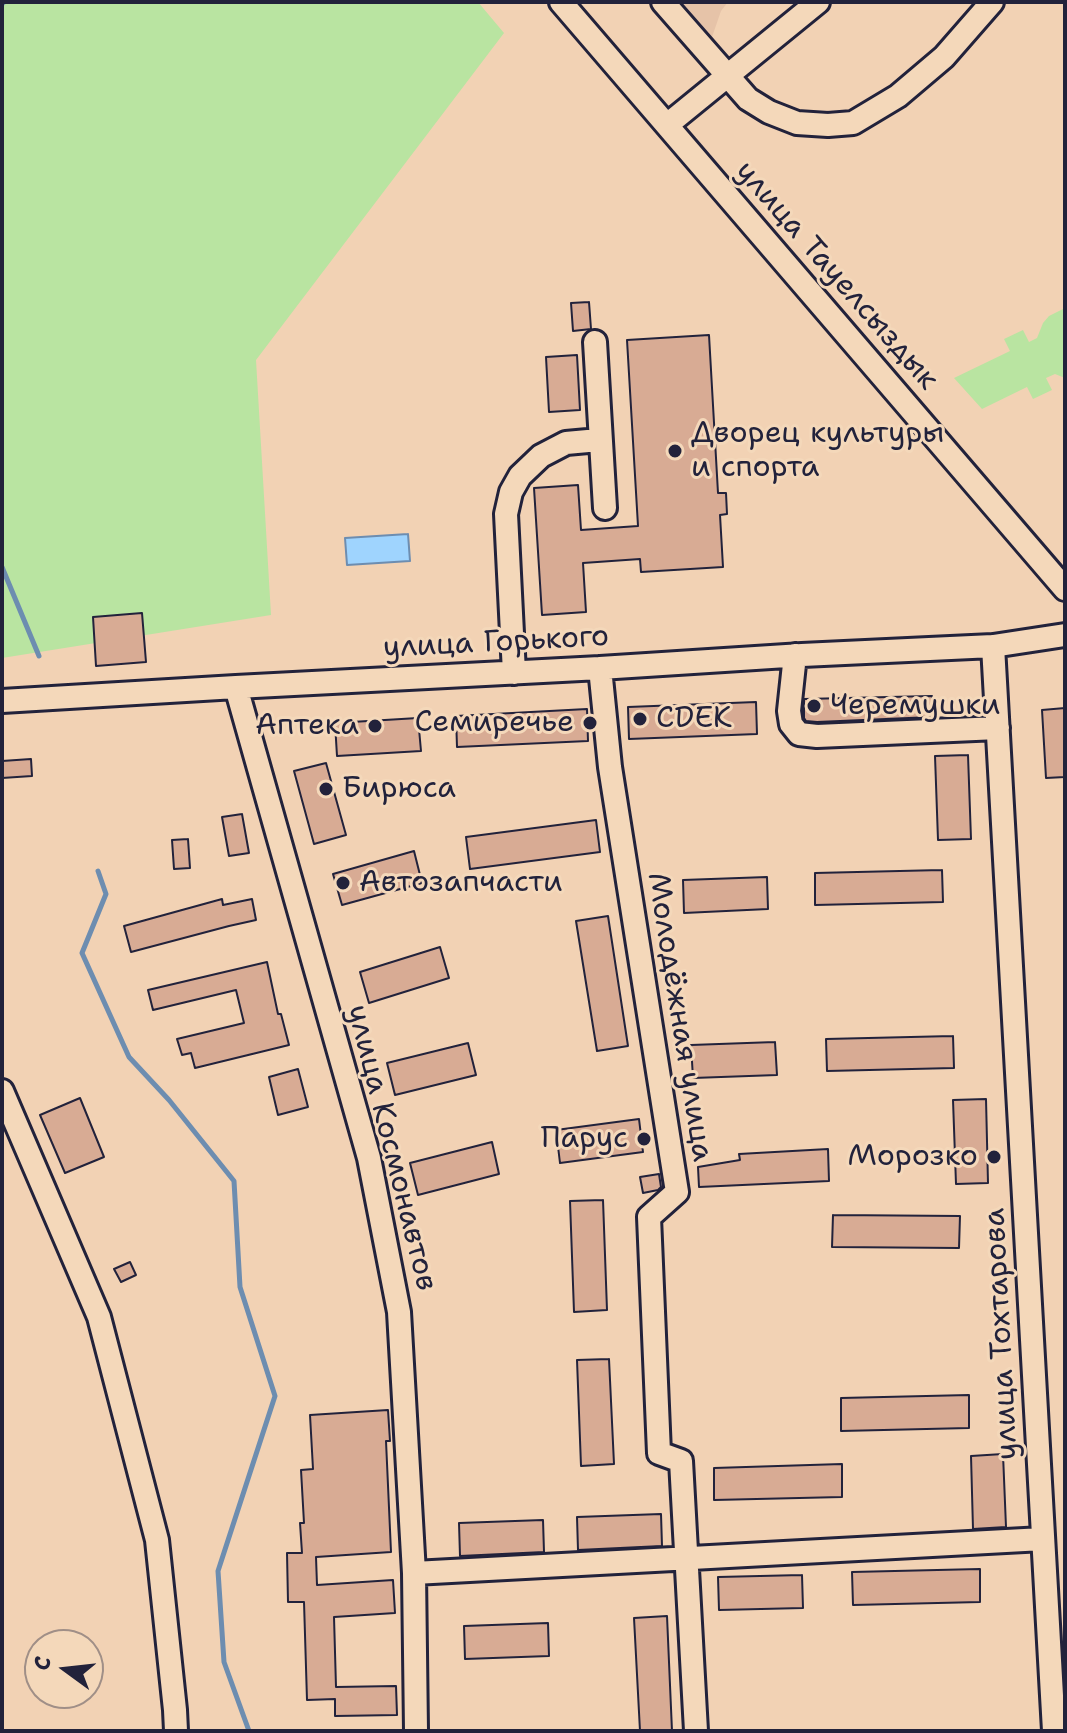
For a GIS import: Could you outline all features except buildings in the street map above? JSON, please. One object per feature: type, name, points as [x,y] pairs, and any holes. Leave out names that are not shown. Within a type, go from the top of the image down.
[{"type":"street","points":[[663,2],[748,99],[769,112],[797,123],[828,125],[853,123],[898,96],[944,57],[992,2]]},
{"type":"street","points":[[667,125],[818,2]]},
{"type":"street","name":"улица Тауелсыздык","points":[[574,6],[667,125],[1065,589]]},
{"type":"street","points":[[595,342],[605,508]]},
{"type":"street","points":[[514,673],[506,514],[511,492],[520,476],[541,456],[566,443],[599,440]]},
{"type":"street","name":"улица Горького","points":[[2,701],[993,646],[1065,635]]},
{"type":"street","name":"улица Тохтарова","points":[[993,646],[1054,1731]]},
{"type":"street","points":[[795,655],[789,711],[791,724],[799,734],[817,736],[998,728]]},
{"type":"street","name":"Молодёжная улица","points":[[600,668],[610,767],[677,1192],[649,1217],[659,1453],[681,1461],[696,1731]]},
{"type":"street","name":"улица Космонавтов","points":[[236,687],[372,1173],[399,1312],[414,1573],[416,1731]]},
{"type":"street","points":[[2,1091],[99,1317],[157,1540],[176,1731]]},
{"type":"street","points":[[414,1573],[1043,1539]]},
{"type":"shaded area","points":[[681,2],[728,2],[721,11],[712,37]]},
{"type":"green space","points":[[2,2],[478,2],[504,33],[256,360],[271,615],[2,658]]},
{"type":"green space","points":[[1065,308],[1065,378],[1055,374],[1046,378],[1052,390],[1033,399],[1027,387],[982,409],[954,378],[1010,351],[1004,339],[1023,330],[1029,342],[1037,338],[1049,316]]},
{"type":"water","points":[[408,534],[410,561],[347,565],[345,538]]},
{"type":"waterway","points":[[2,567],[39,656]]},
{"type":"waterway","points":[[98,871],[106,894],[82,953],[129,1057],[169,1100],[234,1181],[240,1287],[275,1396],[218,1571],[224,1662],[249,1731]]},
{"type":"place","name":"Дворец культуры и спорта","points":[[675,451]]},
{"type":"place","name":"Черемушки","points":[[814,706]]},
{"type":"place","name":"CDEK","points":[[640,719]]},
{"type":"place","name":"Семиречье","points":[[590,723]]},
{"type":"place","name":"Аптека","points":[[375,726]]},
{"type":"place","name":"Бирюса","points":[[326,789]]},
{"type":"place","name":"Автозапчасти","points":[[343,883]]},
{"type":"place","name":"Парус","points":[[644,1139]]},
{"type":"place","name":"Морозко","points":[[994,1157]]}]
